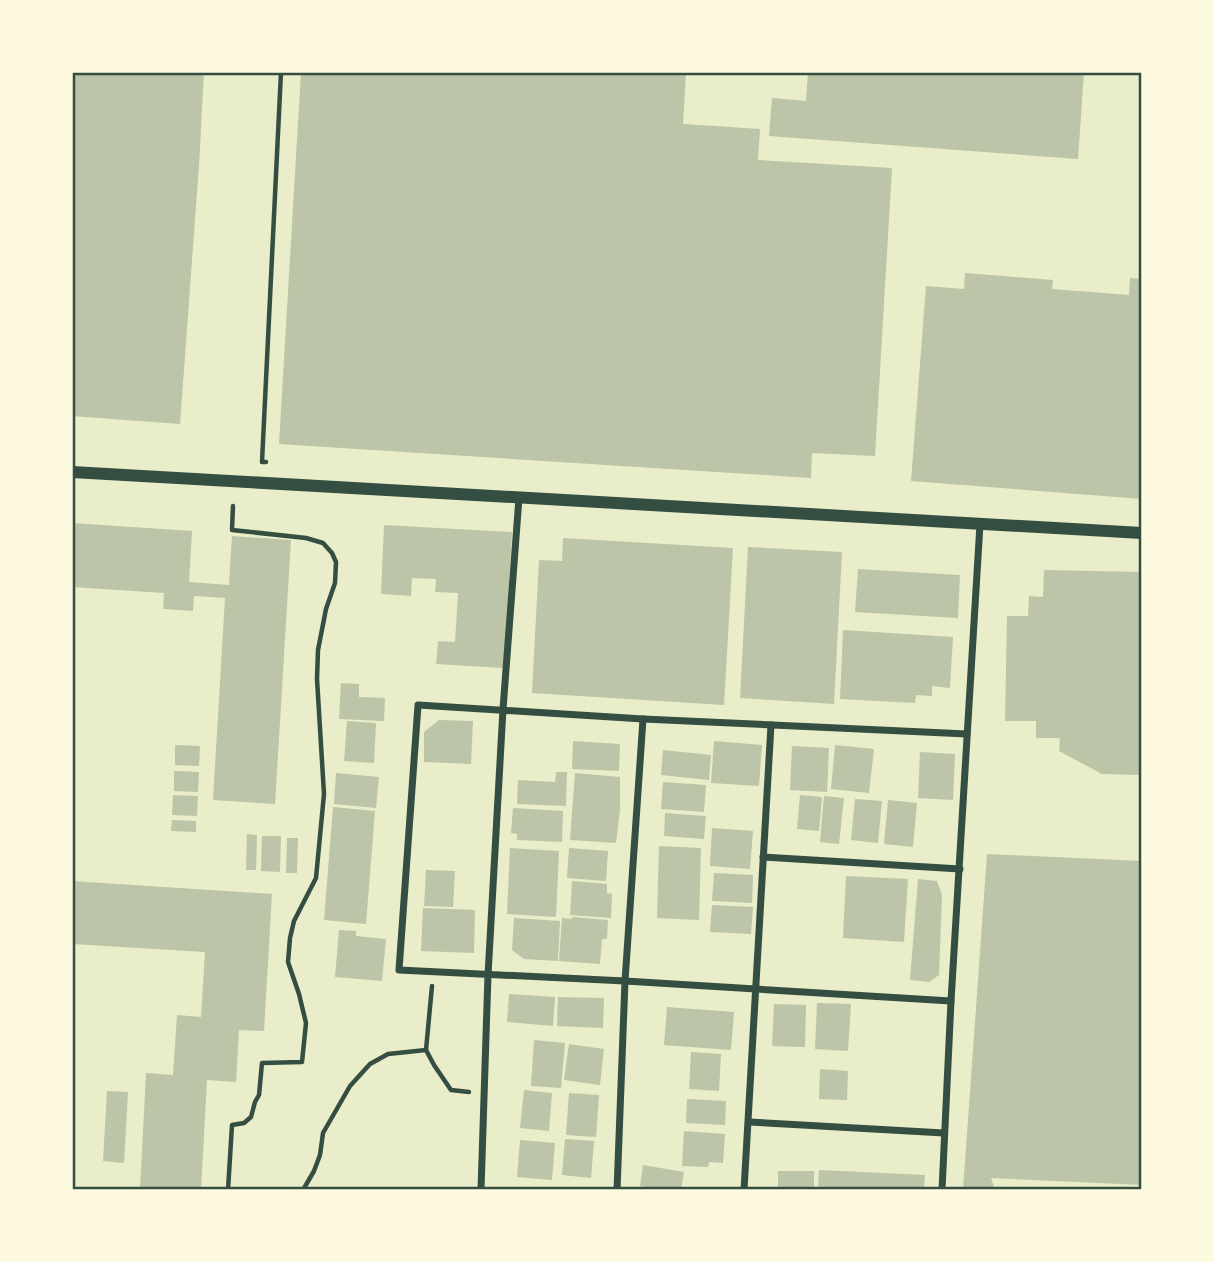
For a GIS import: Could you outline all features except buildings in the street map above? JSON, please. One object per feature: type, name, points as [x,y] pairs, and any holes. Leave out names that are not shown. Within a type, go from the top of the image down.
[{"type":"street","points":[[72,472],[1142,533]]},
{"type":"street","points":[[481,1190],[488,975],[503,709],[519,498]]},
{"type":"street","points":[[942,1190],[980,524]]},
{"type":"street","points":[[951,1001],[399,970],[418,705],[643,719],[967,734]]},
{"type":"street","points":[[617,1190],[625,981],[643,719]]},
{"type":"street","points":[[744,1190],[771,725]]},
{"type":"street","points":[[763,857],[960,869]]},
{"type":"street","points":[[749,1122],[944,1133]]},
{"type":"path","points":[[272,462],[262,461],[281,72]]},
{"type":"path","points":[[228,1190],[232,1125],[244,1123],[251,1116],[259,1095],[262,1063],[302,1062],[306,1023],[288,962],[294,921],[316,878],[324,794],[317,679],[318,650],[326,609],[335,583],[336,562],[323,543],[306,538],[232,530],[233,506]]},
{"type":"path","points":[[433,972],[426,1050],[451,1090],[485,1093]]},
{"type":"path","points":[[303,1190],[320,1154],[323,1133],[350,1086],[370,1064],[388,1054],[426,1050]]}]
